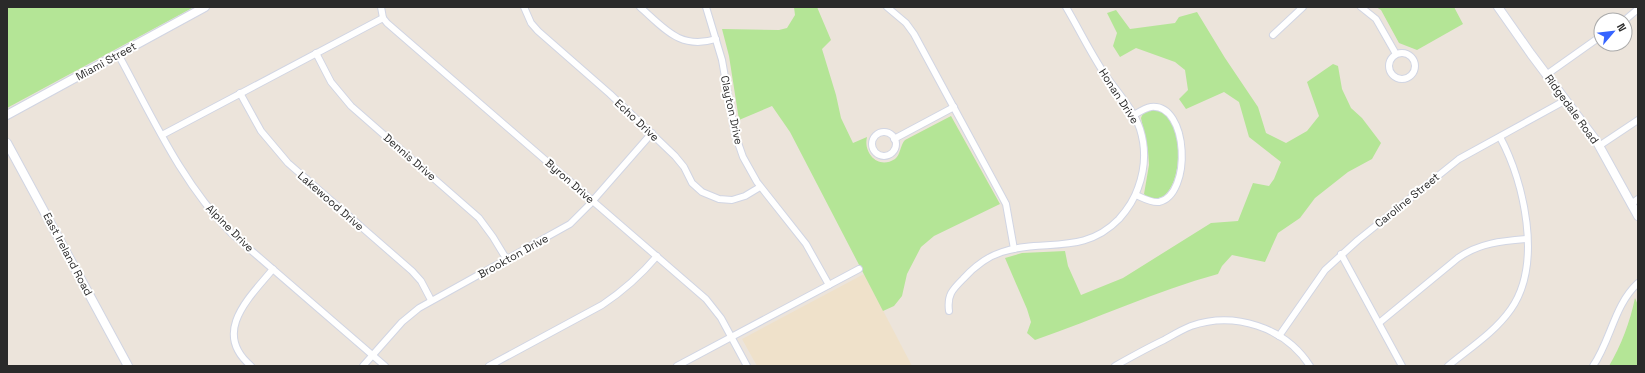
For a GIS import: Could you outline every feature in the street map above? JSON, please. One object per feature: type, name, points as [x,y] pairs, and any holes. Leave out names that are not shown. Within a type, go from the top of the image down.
[{"type":"street","name":"Miami Street","points":[[7,116],[205,7]]},
{"type":"street","points":[[162,135],[383,18],[381,7]]},
{"type":"street","name":"Echo Drive","points":[[524,7],[531,23],[538,31],[606,90],[652,133],[680,162],[692,183],[708,196],[725,200],[737,199],[760,187]]},
{"type":"street","points":[[640,7],[669,32],[682,40],[694,42],[716,39]]},
{"type":"street","name":"Clayton Drive","points":[[706,7],[716,39],[728,91],[735,134],[746,162],[760,187],[806,244],[829,285]]},
{"type":"street","points":[[887,7],[906,23],[914,34],[1006,204],[1014,249]]},
{"type":"street","name":"Honan Drive","points":[[949,311],[948,300],[950,294],[974,267],[1000,253],[1014,249],[1071,244],[1088,239],[1112,226],[1136,195],[1142,175],[1144,152],[1141,132],[1134,115],[1104,73],[1066,7]]},
{"type":"street","points":[[1273,35],[1303,7]]},
{"type":"street","points":[[1361,7],[1376,19],[1396,54]]},
{"type":"street","name":"Ridgedale Road","points":[[1498,7],[1599,146],[1634,201],[1638,216]]},
{"type":"street","name":"Byron Drive","points":[[383,18],[706,299],[718,314],[747,366]]},
{"type":"street","points":[[1546,75],[1593,42]]},
{"type":"street","points":[[1404,52],[1412,56],[1416,65],[1410,76],[1406,78],[1397,78],[1391,73],[1389,64],[1390,60],[1396,54],[1404,52]]},
{"type":"street","name":"Dennis Drive","points":[[316,53],[331,82],[351,106],[479,218],[507,260]]},
{"type":"street","name":"Alpine Drive","points":[[118,54],[183,174],[213,213],[231,233],[385,366]]},
{"type":"street","name":"Lakewood Drive","points":[[240,93],[261,131],[288,163],[412,271],[421,281],[431,300]]},
{"type":"street","name":"Caroline Street","points":[[1279,336],[1325,270],[1341,254],[1444,171],[1470,153],[1566,100]]},
{"type":"street","points":[[894,139],[954,107]]},
{"type":"street","points":[[1134,115],[1152,107],[1165,110],[1175,123],[1181,150],[1178,178],[1175,187],[1168,197],[1159,202],[1151,202],[1136,195]]},
{"type":"street","points":[[1599,146],[1638,120]]},
{"type":"street","name":"Brookton Drive","points":[[362,366],[402,322],[419,308],[431,300],[564,228],[593,200],[652,133]]},
{"type":"street","points":[[1448,366],[1498,324],[1512,308],[1522,288],[1527,271],[1528,253],[1523,204],[1518,180],[1500,136]]},
{"type":"street","name":"East Ireland Road","points":[[7,143],[128,366]]},
{"type":"street","points":[[1379,323],[1458,258],[1470,250],[1498,241],[1527,239]]},
{"type":"street","points":[[1341,254],[1402,366]]},
{"type":"street","points":[[489,366],[602,305],[631,284],[642,274],[657,256]]},
{"type":"street","points":[[251,366],[243,358],[237,348],[234,326],[238,314],[244,304],[273,269]]},
{"type":"street","points":[[677,366],[859,269]]},
{"type":"street","points":[[1593,366],[1606,342],[1623,302],[1638,283]]},
{"type":"street","points":[[1115,366],[1184,329],[1206,322],[1225,321],[1245,323],[1260,327],[1279,336],[1292,345],[1310,366]]},
{"type":"shaded area","points":[[864,274],[912,366],[757,366],[742,339]]},
{"type":"green space","points":[[7,7],[194,7],[7,108]]},
{"type":"green space","points":[[794,7],[817,7],[831,40],[822,49],[836,95],[841,118],[853,143],[867,137],[867,149],[873,158],[878,161],[889,162],[897,157],[905,140],[951,116],[1000,204],[934,236],[921,247],[907,274],[902,296],[894,306],[883,311],[790,132],[772,106],[739,120],[729,56],[722,29],[779,30],[787,28],[795,15]]},
{"type":"green space","points":[[1376,7],[1454,7],[1463,24],[1417,50],[1399,43],[1381,10]]},
{"type":"green space","points":[[1116,10],[1130,29],[1175,23],[1179,17],[1197,12],[1225,58],[1258,107],[1266,133],[1286,143],[1307,131],[1319,116],[1307,82],[1333,64],[1338,66],[1342,89],[1351,108],[1362,118],[1381,143],[1372,159],[1348,172],[1315,198],[1300,218],[1278,233],[1265,262],[1232,255],[1222,266],[1218,274],[1149,297],[1035,340],[1027,333],[1031,322],[1005,258],[1022,253],[1065,251],[1068,266],[1081,295],[1123,278],[1211,223],[1238,221],[1253,183],[1269,186],[1274,179],[1281,162],[1249,137],[1239,102],[1224,92],[1186,109],[1179,99],[1188,90],[1185,70],[1175,62],[1136,48],[1120,57],[1113,46],[1117,33],[1107,13]]},
{"type":"green space","points":[[1153,109],[1164,113],[1171,121],[1175,131],[1178,156],[1174,181],[1169,191],[1162,197],[1147,198],[1144,194],[1149,165],[1148,150],[1141,118],[1144,113]]},
{"type":"green space","points":[[1635,298],[1638,305],[1638,366],[1609,366],[1625,334]]}]
